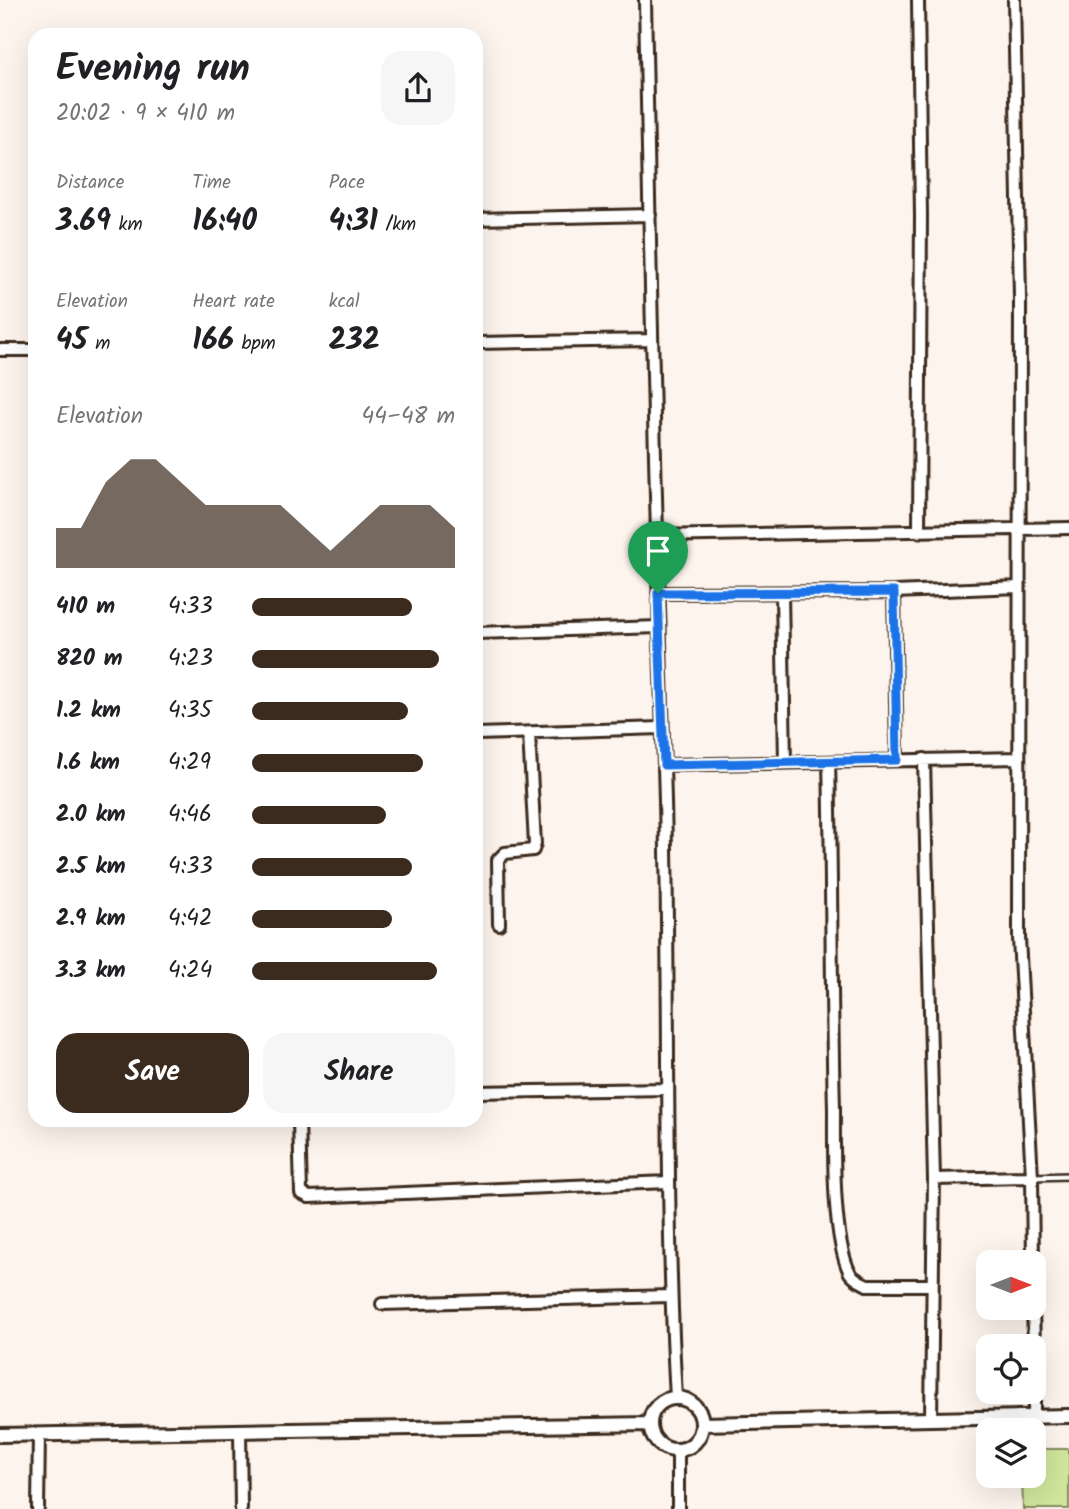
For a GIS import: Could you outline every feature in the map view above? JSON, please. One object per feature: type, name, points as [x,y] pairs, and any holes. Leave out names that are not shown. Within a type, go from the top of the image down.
[{"type":"street","points":[[645,0],[656,536],[664,765],[670,1296],[676,1398]]},
{"type":"street","points":[[918,0],[921,216],[919,532]]},
{"type":"street","points":[[1014,0],[1020,297],[1019,938],[1032,1177],[1033,1250]]},
{"type":"street","points":[[483,219],[650,215]]},
{"type":"street","points":[[483,343],[652,340]]},
{"type":"street","points":[[0,350],[28,350]]},
{"type":"street","points":[[656,536],[1069,528]]},
{"type":"street","points":[[658,593],[894,592],[1019,587]]},
{"type":"street","points":[[894,592],[897,760]]},
{"type":"street","points":[[782,593],[785,762]]},
{"type":"street","points":[[483,633],[659,627]]},
{"type":"street","points":[[483,734],[662,728]]},
{"type":"street","points":[[499,924],[498,860],[505,853],[533,850],[535,844],[529,734]]},
{"type":"street","points":[[664,765],[1019,758]]},
{"type":"street","points":[[924,759],[934,1179],[930,1285],[931,1419]]},
{"type":"street","points":[[829,762],[836,1193],[842,1237],[852,1276],[860,1282],[867,1285],[930,1285]]},
{"type":"street","points":[[483,1092],[668,1089]]},
{"type":"street","points":[[299,1127],[299,1182],[301,1193],[309,1196],[668,1182]]},
{"type":"street","points":[[934,1179],[1032,1177]]},
{"type":"street","points":[[382,1304],[670,1296]]},
{"type":"street","points":[[676,1398],[684,1399],[697,1408],[702,1423],[701,1431],[692,1444],[678,1450],[669,1449],[656,1440],[650,1424],[651,1416],[661,1403],[676,1398]]},
{"type":"street","points":[[1034,1404],[1034,1417]]},
{"type":"street","points":[[702,1423],[1069,1416]]},
{"type":"street","points":[[0,1435],[650,1424]]},
{"type":"street","points":[[240,1431],[241,1509]]},
{"type":"street","points":[[38,1509],[39,1434]]},
{"type":"street","points":[[678,1450],[678,1509]]},
{"type":"lane","points":[[1032,1177],[1069,1175]]},
{"type":"green space","points":[[1046,1449],[1069,1449],[1069,1509],[1023,1509],[1022,1488],[1046,1488]]},
{"type":"route","points":[[894,592],[897,760],[664,765],[658,593],[894,592]]}]
